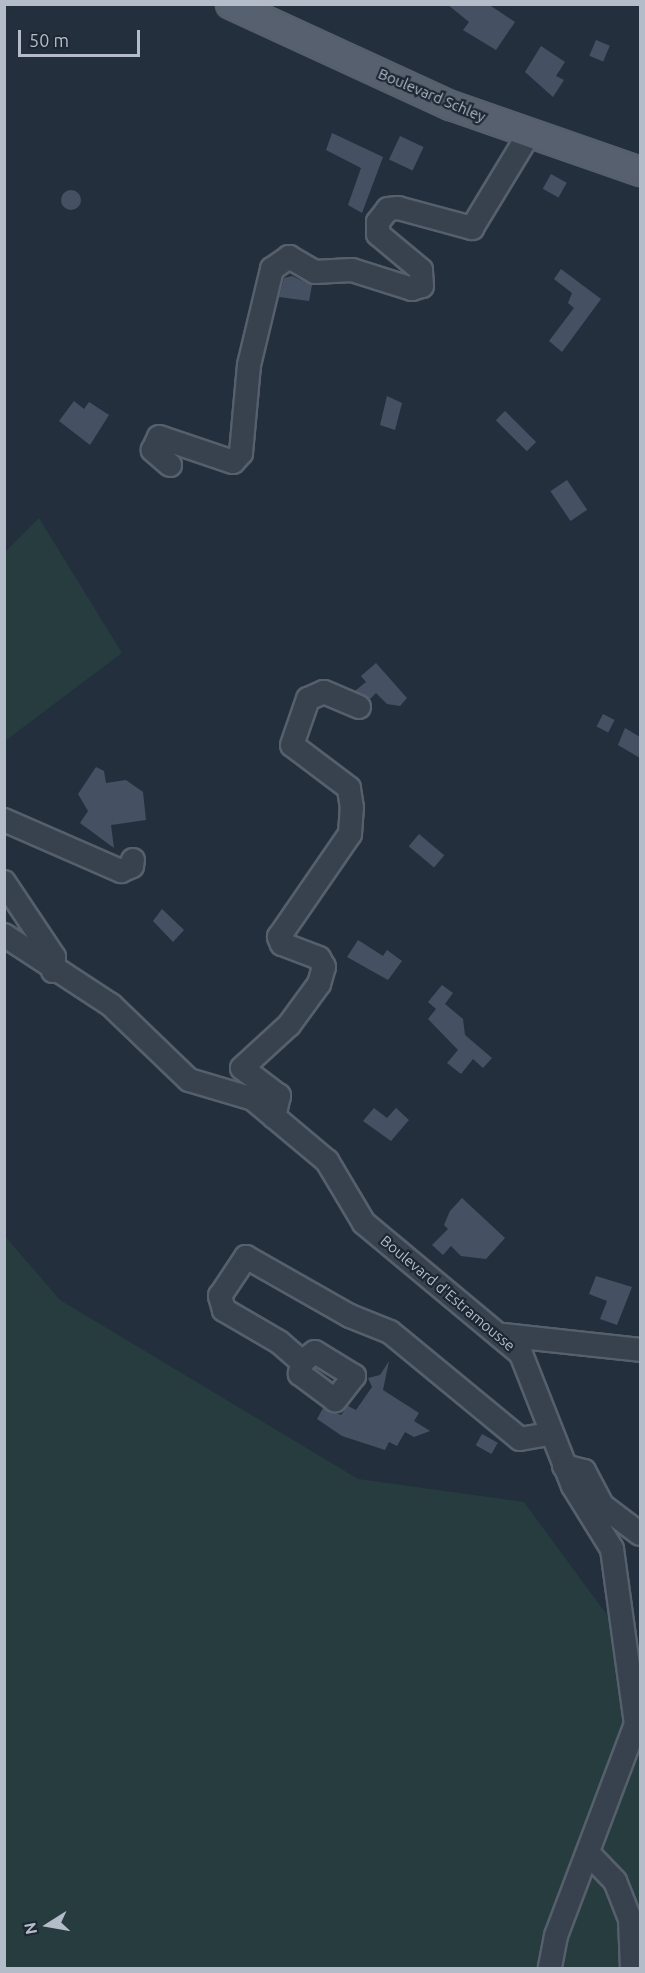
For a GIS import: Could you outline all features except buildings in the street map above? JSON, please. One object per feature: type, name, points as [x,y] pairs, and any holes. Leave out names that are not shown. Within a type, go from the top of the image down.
[{"type":"main road","name":"Boulevard Schley","points":[[230,4],[450,105],[640,171]]},
{"type":"street","points":[[170,465],[153,450],[159,437],[233,462],[241,453],[249,365],[272,269],[289,257],[315,272],[352,270],[412,289],[422,286],[421,270],[378,234],[378,222],[388,209],[398,208],[472,228],[529,134]]},
{"type":"street","points":[[274,1117],[279,1096],[242,1068],[289,1024],[320,984],[324,967],[319,958],[282,944],[279,937],[350,834],[352,808],[349,788],[292,745],[308,699],[324,692],[359,707]]},
{"type":"street","points":[[4,820],[121,870],[132,866],[133,860]]},
{"type":"street","points":[[4,882],[54,957],[53,971]]},
{"type":"street","name":"Boulevard d'Estramousse","points":[[4,935],[53,971],[111,1005],[189,1080],[253,1099],[327,1161],[364,1223],[503,1335],[521,1354],[549,1434],[564,1466],[612,1549],[636,1724],[556,1936],[550,1968]]},
{"type":"street","points":[[302,1362],[224,1310],[220,1296],[246,1257],[350,1316],[390,1332],[520,1439],[549,1434]]},
{"type":"street","points":[[503,1335],[640,1350]]},
{"type":"street","points":[[564,1466],[584,1471],[603,1506],[640,1534]]},
{"type":"street","points":[[590,1849],[615,1881],[630,1919],[632,1968]]},
{"type":"green space","points":[[39,518],[122,653],[5,741],[5,552]]},
{"type":"green space","points":[[4,1235],[60,1300],[358,1479],[524,1502],[640,1660],[640,1968],[5,1968]]}]
